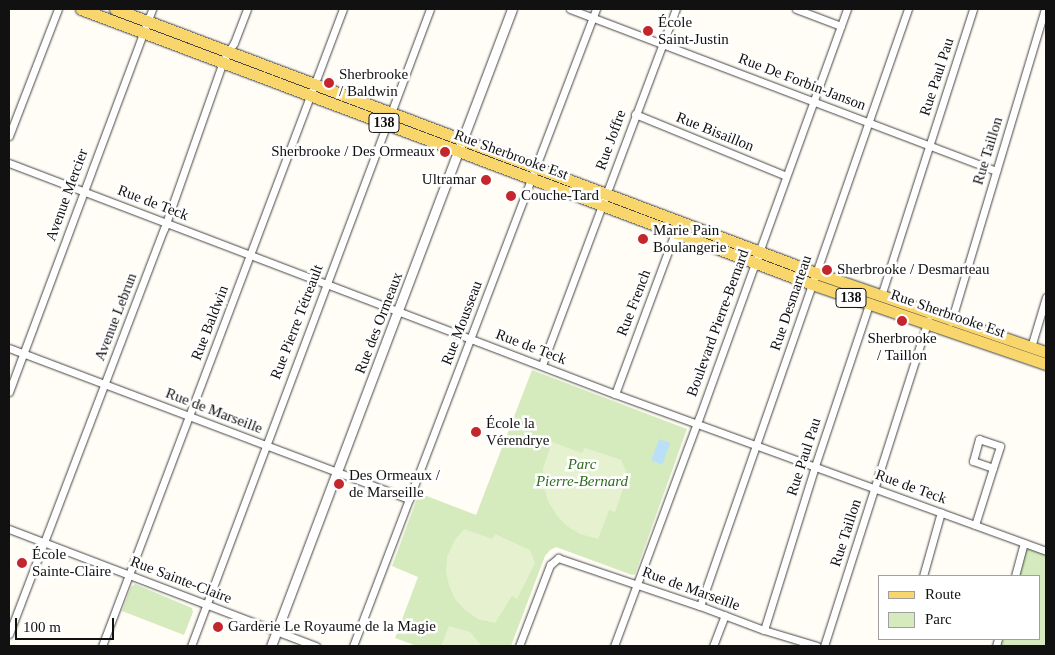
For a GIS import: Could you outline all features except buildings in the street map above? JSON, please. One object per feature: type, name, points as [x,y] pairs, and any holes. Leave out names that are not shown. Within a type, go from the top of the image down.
[{"type":"main road","name":"Rue Sherbrooke Est","points":[[81,9],[142,32],[314,83],[391,113],[462,146],[814,279],[950,325],[1046,352]]},
{"type":"main road","name":"Rue Sherbrooke Est","points":[[115,9],[150,14],[226,56],[309,95],[387,124],[462,146]]},
{"type":"main road","name":"Rue Sherbrooke Est","points":[[950,325],[1046,364]]},
{"type":"street","points":[[9,136],[58,9]]},
{"type":"street","name":"Avenue Lebrun","points":[[9,634],[166,223],[226,56],[247,9]]},
{"type":"street","name":"Rue Baldwin","points":[[102,646],[343,9]]},
{"type":"street","name":"Rue Pierre Tétreault","points":[[191,646],[430,9]]},
{"type":"street","name":"Rue des Ormeaux","points":[[271,646],[462,146],[512,9]]},
{"type":"street","name":"Rue De Forbin-Janson","points":[[570,9],[996,171]]},
{"type":"street","name":"Rue Mousseau","points":[[353,646],[596,9]]},
{"type":"street","name":"Rue Joffre","points":[[542,365],[676,9]]},
{"type":"street","points":[[796,9],[841,26]]},
{"type":"street","name":"Boulevard Pierre-Bernard","points":[[614,646],[697,424],[847,9]]},
{"type":"street","name":"Rue Desmarteau","points":[[700,606],[908,9]]},
{"type":"street","name":"Rue Paul Pau","points":[[764,630],[815,466],[929,145],[973,9]]},
{"type":"street","name":"Rue Taillon","points":[[950,325],[1045,9]]},
{"type":"street","name":"Avenue Mercier","points":[[9,392],[150,14]]},
{"type":"street","name":"Rue Bisaillon","points":[[635,114],[786,176]]},
{"type":"street","name":"Rue de Teck","points":[[9,163],[615,394],[1046,551]]},
{"type":"street","name":"Rue French","points":[[615,394],[677,227]]},
{"type":"street","points":[[1031,347],[1046,296]]},
{"type":"street","name":"Rue Taillon","points":[[824,646],[928,318]]},
{"type":"street","name":"Rue de Marseille","points":[[9,348],[409,499]]},
{"type":"street","points":[[975,525],[1000,446],[979,439],[973,461],[993,468]]},
{"type":"street","points":[[923,575],[941,512]]},
{"type":"street","name":"Rue Sainte-Claire","points":[[9,529],[316,646]]},
{"type":"street","points":[[1015,575],[1024,543]]},
{"type":"street","name":"Rue de Marseille","points":[[519,646],[550,565],[555,559],[562,558],[764,630],[817,646]]},
{"type":"street","points":[[713,646],[725,615]]},
{"type":"street","points":[[787,646],[790,638]]},
{"type":"green space","name":"Parc Pierre-Bernard","points":[[532,370],[687,429],[635,574],[632,575],[556,547],[545,556],[511,646],[417,646],[395,638],[418,577],[392,566],[419,493],[476,515]]},
{"type":"green space","points":[[552,442],[582,453],[585,448],[621,460],[628,475],[615,512],[609,510],[598,539],[580,534],[567,526],[558,517],[548,501],[543,484],[543,468]]},
{"type":"green space","points":[[464,529],[492,539],[495,534],[530,550],[535,563],[517,599],[512,596],[495,623],[478,619],[465,610],[455,599],[449,585],[446,572],[447,557],[455,540]]},
{"type":"green space","points":[[1024,543],[1046,551],[1046,646],[996,646],[998,640],[1040,640],[1040,575],[1015,575]]},
{"type":"green space","points":[[135,584],[192,608],[193,612],[184,635],[122,611],[131,587]]},
{"type":"green space","points":[[449,626],[470,632],[482,646],[441,646]]},
{"type":"water","points":[[659,439],[670,443],[662,465],[651,461]]},
{"type":"place","name":"École Saint-Justin","points":[[648,31]]},
{"type":"place","name":"Sherbrooke / Baldwin","points":[[329,83]]},
{"type":"place","name":"Sherbrooke / Des Ormeaux","points":[[445,152]]},
{"type":"place","name":"Ultramar","points":[[486,180]]},
{"type":"place","name":"Couche-Tard","points":[[511,196]]},
{"type":"place","name":"Marie Pain Boulangerie","points":[[643,239]]},
{"type":"place","name":"Sherbrooke / Desmarteau","points":[[827,270]]},
{"type":"place","name":"Sherbrooke / Taillon","points":[[902,321]]},
{"type":"place","name":"École la Vérendrye","points":[[476,432]]},
{"type":"place","name":"Des Ormeaux / de Marseille","points":[[339,484]]},
{"type":"place","name":"École Sainte-Claire","points":[[22,563]]},
{"type":"place","name":"Garderie Le Royaume de la Magie","points":[[218,627]]}]
